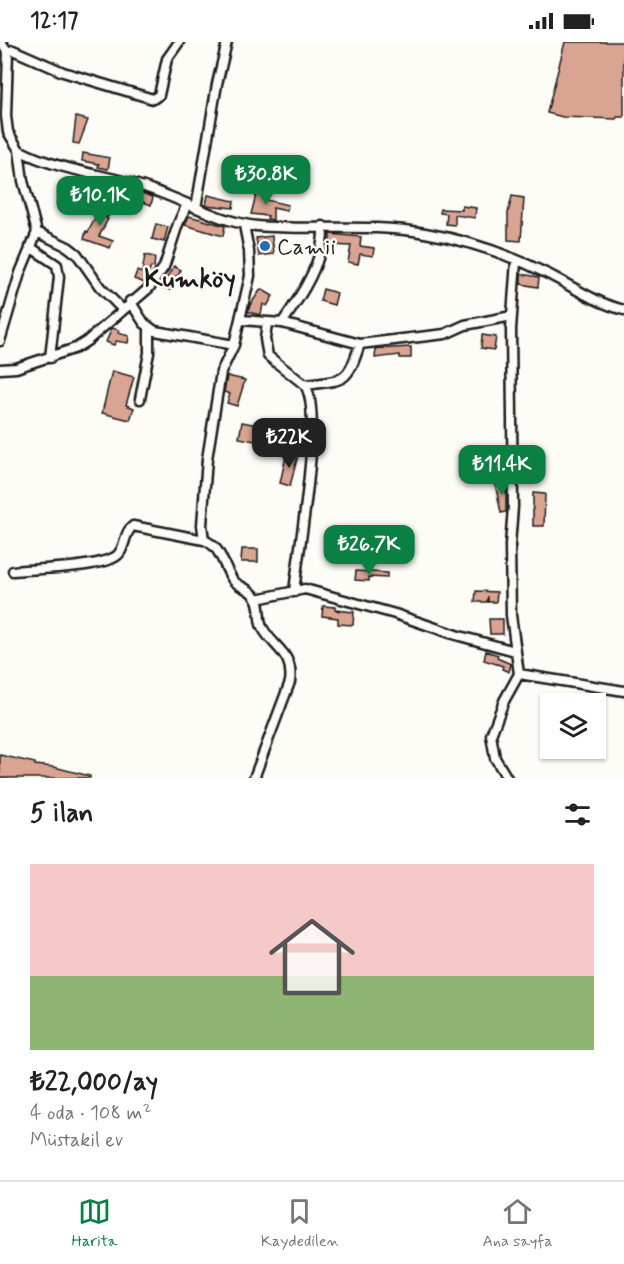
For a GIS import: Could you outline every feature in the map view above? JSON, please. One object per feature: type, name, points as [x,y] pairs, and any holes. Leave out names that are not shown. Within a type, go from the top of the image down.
[{"type":"street","points":[[0,341],[20,273],[37,231],[23,181],[19,150],[8,132],[6,116],[8,51],[1,42]]},
{"type":"street","points":[[8,51],[13,50],[63,72],[153,99],[159,95],[167,59],[179,42]]},
{"type":"street","points":[[196,208],[217,84],[227,42]]},
{"type":"street","points":[[19,150],[54,165],[119,179],[244,225],[323,226],[424,233],[460,241],[552,276],[597,302],[624,310]]},
{"type":"street","points":[[0,369],[50,358],[87,341],[159,276],[169,256],[178,224],[187,204]]},
{"type":"street","points":[[204,540],[202,525],[207,459],[221,372],[234,345],[241,320],[250,265],[244,225]]},
{"type":"street","points":[[282,323],[296,302],[321,252],[324,241],[323,226]]},
{"type":"street","points":[[37,231],[68,246],[77,254],[100,287],[122,309]]},
{"type":"street","points":[[30,247],[57,266],[59,277],[50,358]]},
{"type":"street","points":[[507,778],[495,758],[491,735],[504,701],[519,674],[511,615],[510,557],[513,507],[512,315],[516,261]]},
{"type":"street","points":[[130,301],[137,315],[149,327],[175,335],[234,345]]},
{"type":"street","points":[[241,320],[282,323],[360,344],[446,334],[465,325],[512,315]]},
{"type":"street","points":[[267,323],[265,339],[268,356],[306,385],[312,405],[311,457],[294,592]]},
{"type":"street","points":[[140,399],[148,361],[149,327]]},
{"type":"street","points":[[306,385],[344,378],[351,371],[360,344]]},
{"type":"street","points":[[13,571],[90,563],[116,557],[129,529],[133,526],[212,543],[219,550],[234,582],[247,588],[257,599],[262,627],[290,661],[292,669],[290,682],[254,778]]},
{"type":"street","points":[[257,599],[305,589],[515,651]]},
{"type":"street","points":[[519,674],[624,691]]},
{"type":"building","points":[[565,42],[624,42],[624,117],[616,119],[563,117],[547,113]]},
{"type":"building","points":[[76,117],[88,120],[79,144],[73,143]]},
{"type":"building","points":[[83,153],[110,158],[108,169],[98,167],[99,164],[82,161]]},
{"type":"building","points":[[130,189],[153,197],[151,205],[127,196]]},
{"type":"building","points":[[257,191],[267,193],[266,200],[288,205],[287,211],[273,208],[273,220],[267,219],[268,216],[251,214]]},
{"type":"building","points":[[208,195],[234,201],[233,208],[206,205]]},
{"type":"building","points":[[512,196],[524,198],[521,241],[508,240],[508,213]]},
{"type":"building","points":[[106,202],[114,211],[106,218],[108,219],[99,236],[113,241],[110,248],[84,239],[86,231],[88,232]]},
{"type":"building","points":[[462,206],[476,208],[475,218],[455,215],[455,225],[446,224],[447,214],[440,213],[441,209],[462,210]]},
{"type":"building","points":[[189,216],[225,226],[223,236],[185,225]]},
{"type":"building","points":[[156,224],[168,227],[164,242],[152,239]]},
{"type":"building","points":[[330,234],[361,237],[360,246],[374,248],[373,256],[360,254],[358,264],[348,262],[351,246],[330,245]]},
{"type":"building","name":"Camii","points":[[272,236],[274,254],[259,256],[256,238]]},
{"type":"building","points":[[145,255],[155,257],[154,268],[151,267],[145,283],[134,279],[137,271],[142,273]]},
{"type":"building","points":[[174,266],[181,270],[170,290],[161,287]]},
{"type":"building","points":[[521,274],[539,277],[538,287],[521,284]]},
{"type":"building","points":[[261,289],[273,296],[267,306],[263,304],[261,315],[248,312],[250,305]]},
{"type":"building","points":[[323,289],[337,293],[334,305],[320,301]]},
{"type":"building","points":[[112,328],[119,330],[118,333],[129,336],[128,343],[116,341],[114,345],[106,342]]},
{"type":"building","points":[[482,335],[496,337],[494,350],[481,348]]},
{"type":"building","points":[[411,347],[411,358],[400,358],[400,355],[375,358],[376,349]]},
{"type":"building","points":[[112,371],[134,377],[126,405],[134,408],[130,420],[102,413]]},
{"type":"building","points":[[227,376],[245,380],[237,406],[227,403],[230,394],[224,392]]},
{"type":"building","points":[[242,422],[269,427],[266,443],[239,438]]},
{"type":"building","points":[[287,452],[298,455],[290,486],[280,483]]},
{"type":"building","points":[[506,482],[506,512],[501,513],[495,483]]},
{"type":"building","points":[[533,493],[545,494],[544,526],[533,526]]},
{"type":"building","points":[[242,549],[258,549],[258,562],[241,562]]},
{"type":"building","points":[[356,571],[387,573],[387,578],[369,577],[369,581],[355,580]]},
{"type":"building","points":[[476,591],[497,592],[496,602],[488,602],[488,596],[487,602],[475,602]]},
{"type":"building","points":[[323,606],[354,612],[353,625],[338,624],[338,618],[322,616]]},
{"type":"building","points":[[489,619],[503,619],[503,634],[490,634]]},
{"type":"building","points":[[486,651],[498,655],[497,658],[511,664],[509,672],[502,669],[503,666],[484,660]]},
{"type":"building","points":[[0,755],[90,776],[90,778],[0,778]]},
{"type":"place","name":"Camii","points":[[265,246]]},
{"type":"district","name":"Kumköy","points":[[190,278]]}]
